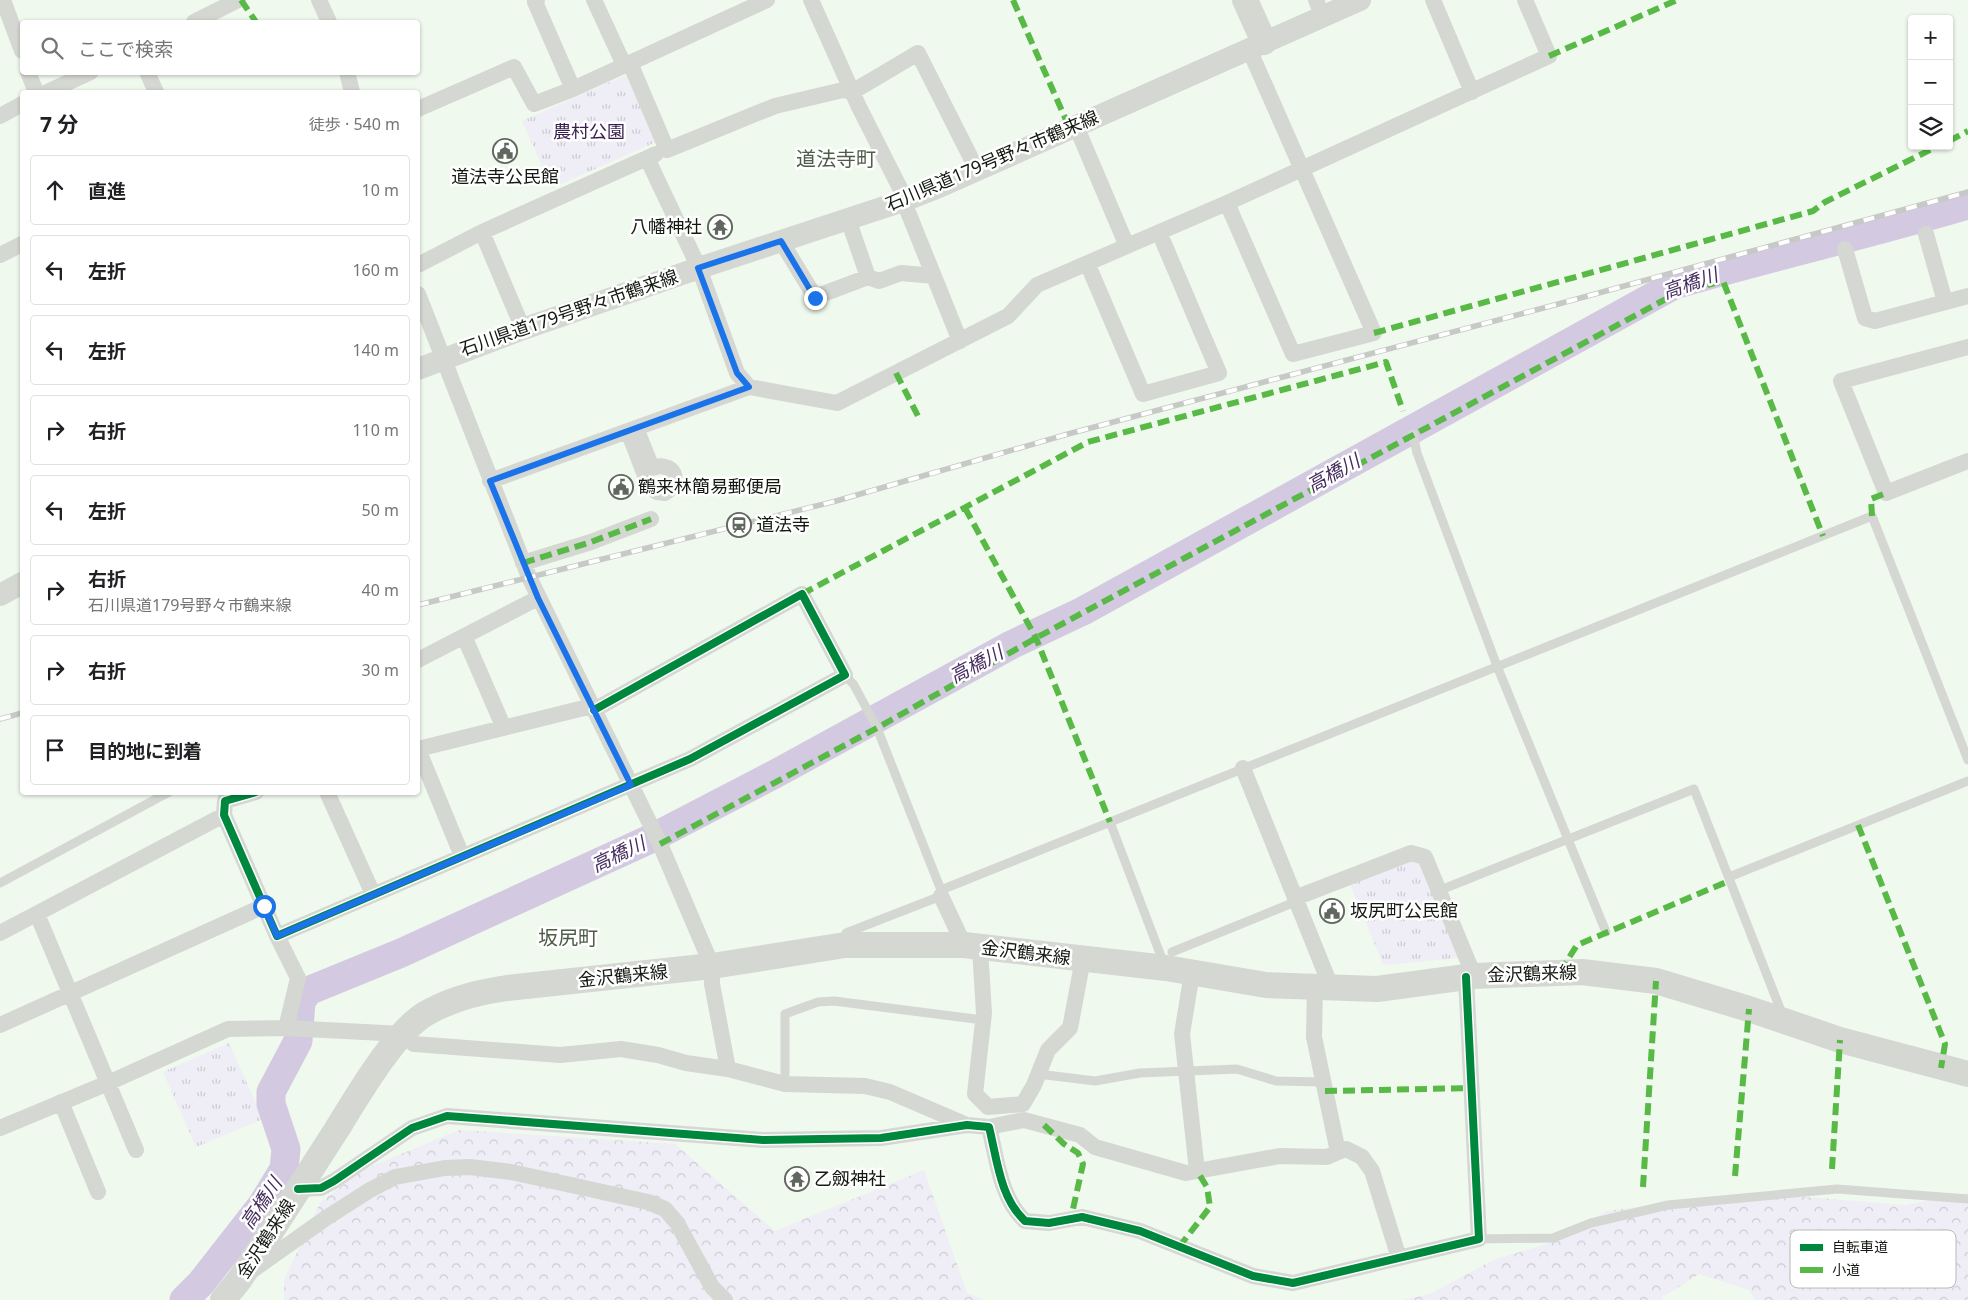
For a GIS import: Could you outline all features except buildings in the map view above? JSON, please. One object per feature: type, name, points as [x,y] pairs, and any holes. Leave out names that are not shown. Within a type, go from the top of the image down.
[{"type":"main road","points":[[1245,0],[1256,45]]},
{"type":"main road","name":"石川県道179号野々市鶴来線","points":[[420,368],[441,358],[698,268],[906,200],[1256,45],[1319,8],[1360,0]]},
{"type":"main road","points":[[0,595],[20,584]]},
{"type":"main road","name":"金沢鶴来線","points":[[223,1300],[240,1279],[370,1077],[402,1034],[423,1015],[443,1005],[478,992],[712,966],[845,945],[972,946],[1083,959],[1169,960],[1192,973],[1266,985],[1377,989],[1470,977],[1582,972],[1656,981],[1840,1040],[1968,1074]]},
{"type":"street","points":[[3,0],[20,47]]},
{"type":"street","points":[[198,20],[238,0]]},
{"type":"street","points":[[319,0],[328,20]]},
{"type":"street","points":[[537,0],[535,2],[573,89]]},
{"type":"street","points":[[594,0],[627,64],[667,150]]},
{"type":"street","points":[[420,108],[514,67],[534,104],[573,89],[767,0]]},
{"type":"street","points":[[810,0],[852,92],[906,200],[906,207],[960,341]]},
{"type":"street","points":[[1433,0],[1472,92]]},
{"type":"street","points":[[490,481],[749,387],[837,403],[1008,316],[1037,285],[1088,265],[1227,203],[1549,56],[1525,0]]},
{"type":"street","points":[[1227,203],[1293,354],[1374,333],[1301,169],[1256,45]]},
{"type":"street","points":[[420,265],[482,232],[647,158],[775,106],[843,90],[852,92],[918,53],[977,170]]},
{"type":"street","points":[[29,75],[35,90]]},
{"type":"street","points":[[51,90],[84,75]]},
{"type":"street","points":[[148,75],[155,90]]},
{"type":"street","points":[[348,75],[352,90]]},
{"type":"street","points":[[0,116],[20,105]]},
{"type":"street","points":[[1076,126],[1128,246]]},
{"type":"street","points":[[647,158],[698,268],[737,373],[749,387]]},
{"type":"street","points":[[848,219],[868,277]]},
{"type":"street","points":[[482,232],[523,329]]},
{"type":"street","points":[[1088,265],[1143,394],[1219,373],[1159,232]]},
{"type":"street","points":[[1926,234],[1946,302]]},
{"type":"street","points":[[781,241],[815,298],[868,277],[879,281],[901,273],[934,276]]},
{"type":"street","points":[[0,255],[20,245]]},
{"type":"street","points":[[1845,249],[1865,318],[1875,322],[1968,296]]},
{"type":"street","points":[[420,300],[441,358],[538,598],[656,836],[712,966],[712,984],[728,1069]]},
{"type":"street","points":[[1968,347],[1841,381],[1886,493],[1968,461]]},
{"type":"street","points":[[523,563],[592,542],[651,519]]},
{"type":"street","points":[[277,936],[690,759],[845,675],[802,594],[593,708],[420,745]]},
{"type":"street","points":[[420,659],[538,598]]},
{"type":"street","points":[[464,636],[504,728]]},
{"type":"street","points":[[420,748],[462,856]]},
{"type":"street","points":[[1243,768],[1295,900],[1323,987],[1314,1037],[1338,1152]]},
{"type":"street","points":[[246,795],[225,801],[224,816],[277,936],[298,978],[295,1028]]},
{"type":"street","points":[[328,795],[373,894]]},
{"type":"street","points":[[0,933],[224,816]]},
{"type":"street","points":[[989,1127],[1006,1194],[1014,1211],[1025,1222],[1049,1223],[1082,1217],[1140,1231],[1253,1276],[1293,1283],[1479,1239],[1470,977],[1425,857],[1411,852],[1295,900]]},
{"type":"street","points":[[941,893],[972,946],[984,1020],[975,1094],[988,1107],[1023,1104],[1048,1050],[1070,1028],[1083,959]]},
{"type":"street","points":[[0,1025],[264,906]]},
{"type":"street","points":[[37,914],[136,1150]]},
{"type":"street","points":[[1192,973],[1182,1034],[1197,1170]]},
{"type":"street","points":[[0,1128],[108,1083],[228,1029],[295,1028],[402,1034],[414,1044],[560,1055],[620,1049],[658,1055],[686,1063],[728,1069],[785,1084],[865,1086],[890,1092],[967,1126]]},
{"type":"street","points":[[61,1102],[98,1192]]},
{"type":"street","points":[[298,1189],[321,1188],[412,1128],[447,1116],[763,1140],[881,1138],[967,1126],[989,1127],[1024,1120],[1080,1134],[1095,1147],[1186,1173],[1280,1156],[1327,1157],[1346,1150],[1362,1157],[1372,1171],[1399,1258]]},
{"type":"street","points":[[240,1279],[326,1218],[370,1190],[395,1177],[445,1168],[470,1167],[537,1177],[648,1202],[665,1209],[677,1223],[712,1287],[725,1300]]},
{"type":"lane","points":[[1413,434],[1417,453],[1497,666],[1606,932]]},
{"type":"lane","points":[[845,945],[846,933],[1110,822],[1872,516],[1968,760]]},
{"type":"lane","points":[[845,675],[854,685],[875,724],[941,893]]},
{"type":"lane","points":[[1729,877],[1968,781]]},
{"type":"lane","points":[[1438,891],[1694,789],[1785,1021]]},
{"type":"lane","points":[[0,883],[163,795]]},
{"type":"lane","points":[[1110,822],[1169,960],[1295,900]]},
{"type":"lane","points":[[785,1084],[785,1014],[818,1002],[834,1001],[984,1020]]},
{"type":"lane","points":[[1038,1074],[1095,1081],[1140,1073],[1237,1069],[1276,1080],[1323,1082]]},
{"type":"lane","points":[[1479,1239],[1554,1238],[1591,1224],[1668,1205],[1837,1189],[1968,1199]]},
{"type":"green space","name":"農村公園","points":[[626,75],[656,142],[552,188],[522,121]]},
{"type":"green space","points":[[1410,860],[1421,863],[1459,958],[1383,965],[1350,884]]},
{"type":"green space","points":[[229,1043],[263,1119],[196,1147],[163,1072]]},
{"type":"green space","points":[[459,1130],[675,1144],[775,1231],[924,1170],[967,1293],[985,1300],[284,1300],[284,1280],[320,1203],[360,1171]]},
{"type":"green space","points":[[1968,1193],[1968,1300],[1755,1300],[1749,1290],[1699,1274],[1663,1297],[1662,1300],[1402,1300],[1430,1294],[1493,1260],[1544,1245],[1607,1211],[1679,1202],[1781,1195],[1905,1205]]},
{"type":"waterway","name":"高橋川","points":[[184,1300],[201,1283],[262,1205],[284,1169],[286,1149],[271,1104],[271,1092],[298,1041],[301,1002],[308,991],[401,953],[648,840],[775,774],[1011,645],[1083,611],[1674,285],[1968,205]]},
{"type":"railway","points":[[420,605],[836,501],[1068,434],[1562,303],[1968,192]]},
{"type":"railway","points":[[0,719],[20,714]]},
{"type":"marked path","points":[[241,0],[255,20]]},
{"type":"marked path","points":[[1013,0],[1070,129]]},
{"type":"marked path","points":[[1549,56],[1677,0]]},
{"type":"marked path","points":[[1953,139],[1968,131]]},
{"type":"marked path","points":[[1374,333],[1813,211],[1825,202],[1930,150]]},
{"type":"marked path","points":[[660,844],[877,728],[1036,638],[1677,293],[1723,281],[1823,536]]},
{"type":"marked path","points":[[802,594],[1088,442],[1386,362],[1403,411]]},
{"type":"marked path","points":[[896,373],[919,418]]},
{"type":"marked path","points":[[1872,516],[1871,499],[1886,493]]},
{"type":"marked path","points":[[965,508],[1036,638],[1110,822]]},
{"type":"marked path","points":[[523,563],[591,542],[651,519]]},
{"type":"marked path","points":[[1858,825],[1945,1044],[1941,1068]]},
{"type":"marked path","points":[[1560,972],[1577,945],[1729,881]]},
{"type":"marked path","points":[[1643,1187],[1656,981]]},
{"type":"marked path","points":[[1735,1176],[1749,1009]]},
{"type":"marked path","points":[[1832,1169],[1840,1040]]},
{"type":"marked path","points":[[1325,1091],[1471,1088]]},
{"type":"marked path","points":[[1044,1125],[1064,1144],[1078,1153],[1083,1164],[1071,1218]]},
{"type":"marked path","points":[[1179,1247],[1210,1207],[1207,1187],[1197,1171]]},
{"type":"cycle path","points":[[246,795],[225,801],[224,815],[277,936],[690,759],[845,675],[802,594],[594,710]]},
{"type":"cycle path","points":[[298,1189],[321,1188],[412,1128],[447,1116],[763,1140],[881,1138],[967,1125],[989,1127],[997,1165],[1005,1190],[1017,1212],[1025,1221],[1049,1223],[1082,1217],[1140,1231],[1253,1276],[1293,1283],[1479,1239],[1466,977]]},
{"type":"place","name":"道法寺公民館","points":[[505,151]]},
{"type":"place","name":"八幡神社","points":[[720,227]]},
{"type":"place","name":"鶴来林簡易郵便局","points":[[621,487]]},
{"type":"place","name":"道法寺","points":[[739,525]]},
{"type":"place","name":"坂尻町公民館","points":[[1332,911]]},
{"type":"place","name":"乙劔神社","points":[[797,1179]]},
{"type":"district","name":"道法寺町","points":[[836,159]]},
{"type":"district","name":"坂尻町","points":[[568,938]]},
{"type":"route","points":[[264,906],[277,936],[631,785],[538,598],[490,481],[749,387],[737,373],[698,268],[781,241],[815,298]]}]
